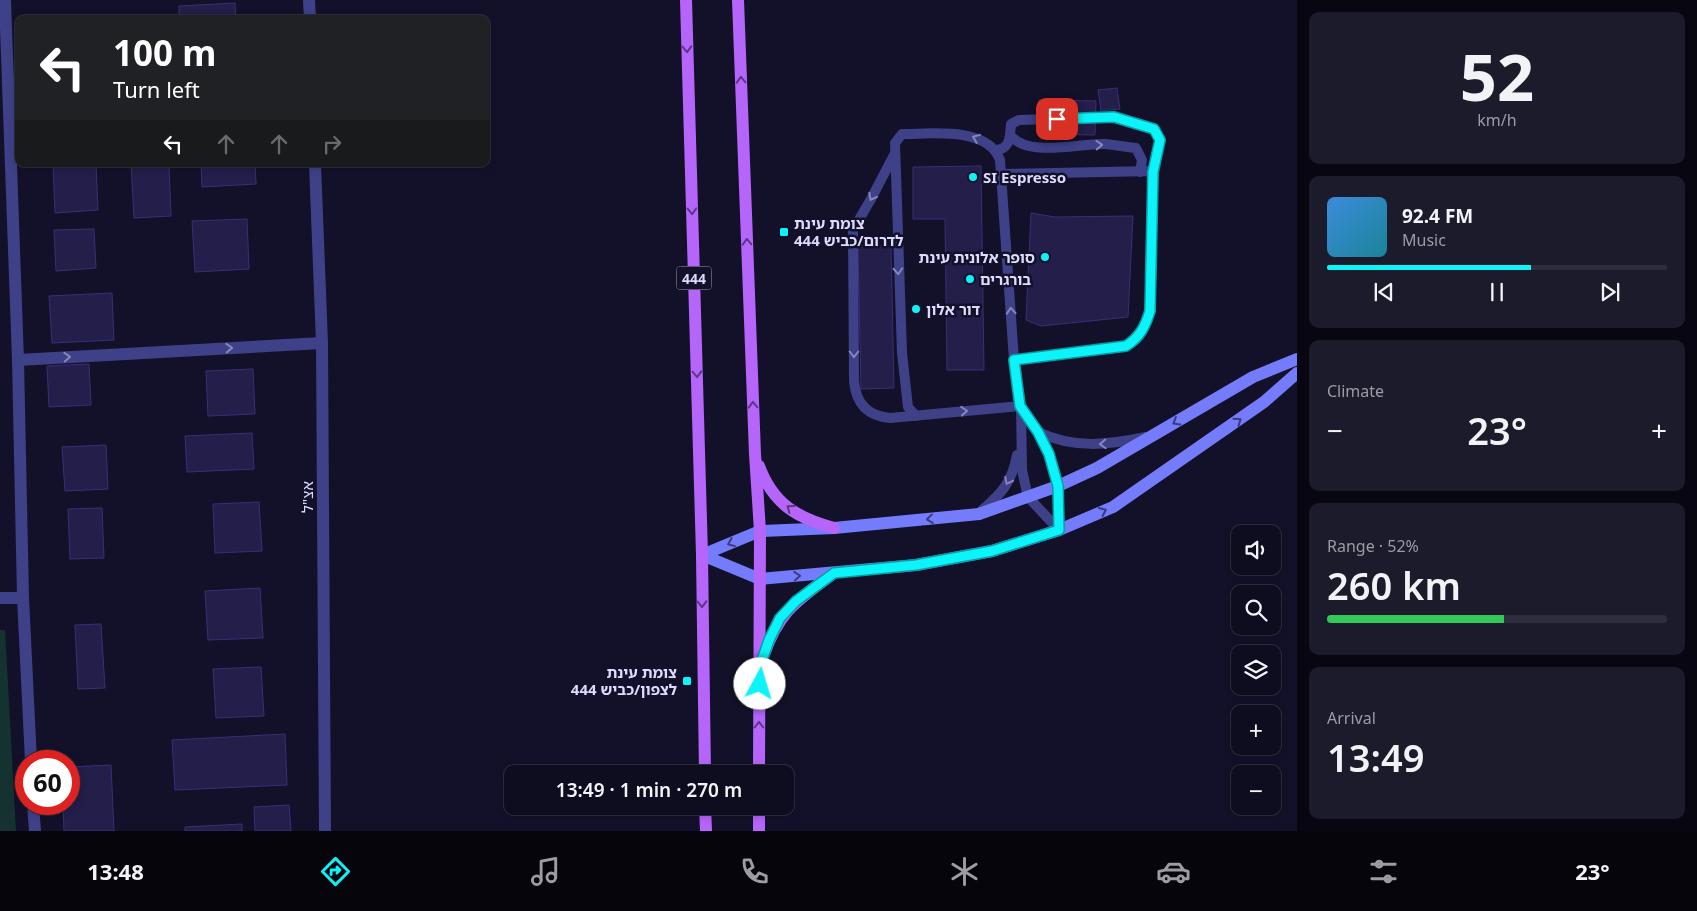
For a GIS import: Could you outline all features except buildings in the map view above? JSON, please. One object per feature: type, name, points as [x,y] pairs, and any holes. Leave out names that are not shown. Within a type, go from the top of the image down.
[{"type":"main road","name":"444","points":[[686,0],[702,555],[705,765]]},
{"type":"main road","points":[[738,0],[755,454],[760,531],[759,765]]},
{"type":"main road","points":[[702,555],[760,531],[834,528],[979,514],[1058,486],[1097,468],[1252,377],[1297,359]]},
{"type":"main road","points":[[702,555],[760,579],[916,565],[992,551],[1059,530],[1112,507],[1138,491],[1264,402],[1297,373]]},
{"type":"main road","points":[[755,454],[770,491],[781,502],[806,519],[834,528]]},
{"type":"main road","points":[[760,666],[769,640],[780,618],[796,601],[834,573]]},
{"type":"main road","points":[[705,815],[706,831]]},
{"type":"main road","points":[[759,815],[759,831]]},
{"type":"street","points":[[5,0],[18,360],[23,598],[30,750]]},
{"type":"street","points":[[309,0],[310,15]]},
{"type":"street","name":"אצ\"ל","points":[[315,167],[322,343],[325,831]]},
{"type":"street","points":[[18,360],[322,343]]},
{"type":"street","points":[[0,598],[23,598]]},
{"type":"street","points":[[33,815],[34,831]]},
{"type":"lane","points":[[997,150],[1002,149],[1009,143],[1011,124],[1019,120],[1114,117],[1154,129],[1160,140],[1153,172],[1150,311],[1146,326],[1138,338],[1126,346],[1014,360]]},
{"type":"lane","points":[[916,416],[908,406],[902,353],[895,143],[902,134],[968,135],[984,141],[997,150],[1000,160],[1014,360],[1020,406],[1022,470],[1028,497],[1059,530]]},
{"type":"lane","points":[[1010,135],[1014,140],[1026,146],[1060,148],[1104,144],[1136,148],[1142,160],[1140,172]]},
{"type":"lane","points":[[895,153],[853,230],[855,395],[860,404],[870,413],[879,417],[890,418],[1020,406]]},
{"type":"lane","points":[[1000,174],[1153,172]]},
{"type":"lane","points":[[1020,406],[1038,432],[1049,454],[1058,486],[1059,530]]},
{"type":"lane","points":[[1038,432],[1053,439],[1087,445],[1112,444],[1151,436]]},
{"type":"lane","points":[[979,514],[1002,493],[1010,480],[1020,439]]},
{"type":"green space","points":[[0,630],[5,630],[16,831],[0,831]]},
{"type":"place","name":"SI Espresso","points":[[973,177]]},
{"type":"place","name":"צומת עינת לדרום/כביש 444","points":[[784,232]]},
{"type":"place","name":"סופר אלונית עינת","points":[[1045,257]]},
{"type":"place","name":"בורגרים","points":[[970,279]]},
{"type":"place","name":"דור אלון","points":[[916,309]]},
{"type":"place","name":"צומת עינת לצפון/כביש 444","points":[[687,681]]},
{"type":"route","points":[[760,684],[760,666],[769,640],[780,618],[796,601],[834,573],[916,565],[992,551],[1059,530],[1058,486],[1049,454],[1038,432],[1020,406],[1014,360],[1126,346],[1138,338],[1146,326],[1150,311],[1153,172],[1160,140],[1154,129],[1114,117],[1057,119]]}]
